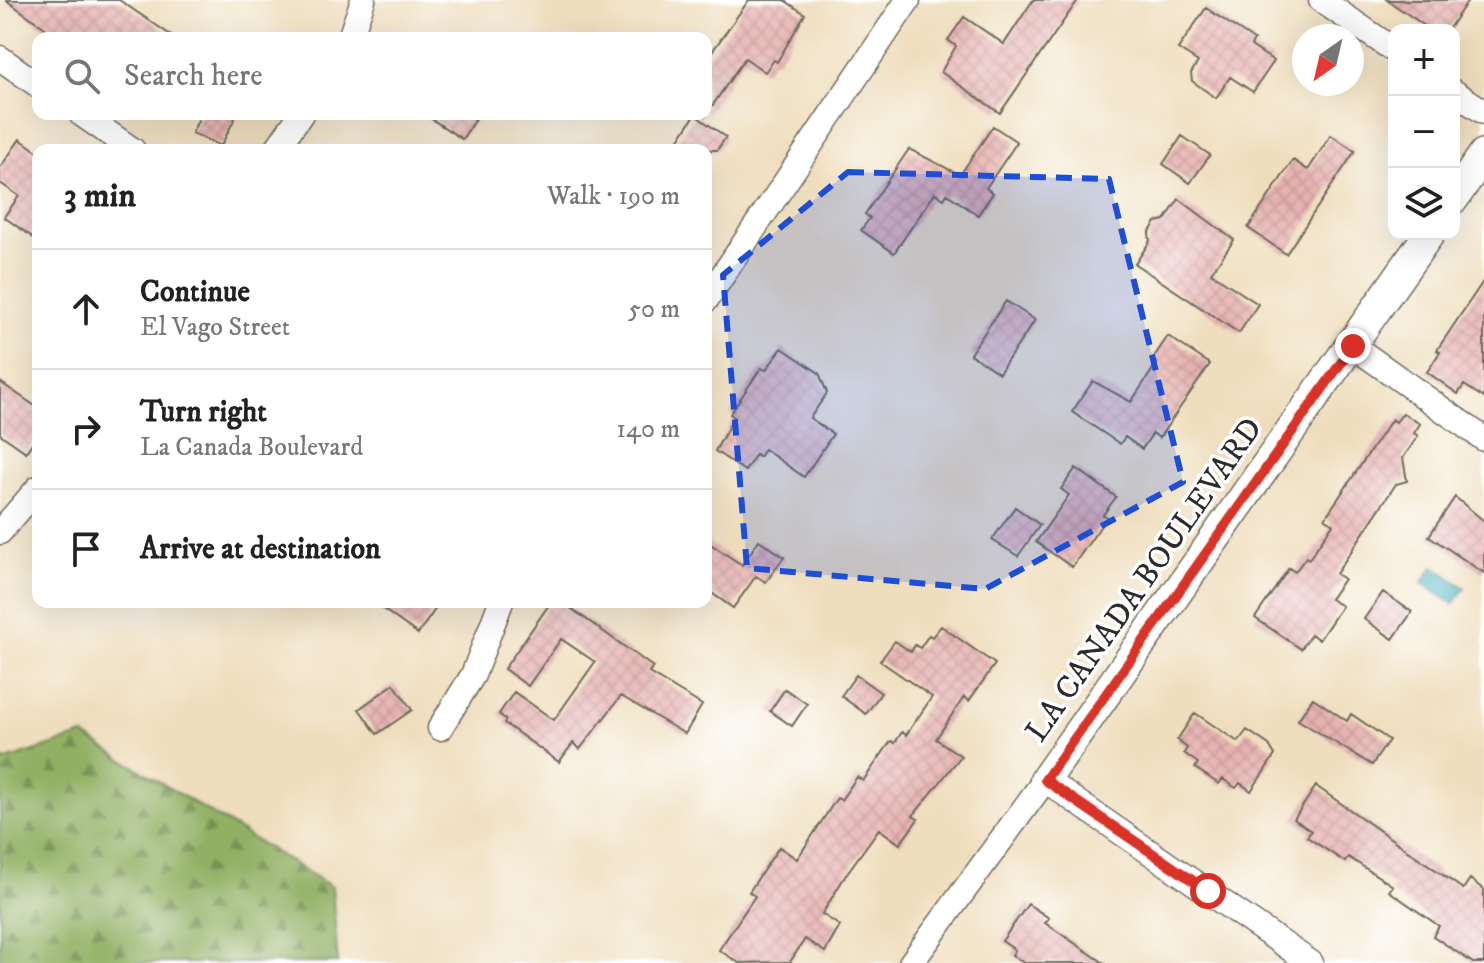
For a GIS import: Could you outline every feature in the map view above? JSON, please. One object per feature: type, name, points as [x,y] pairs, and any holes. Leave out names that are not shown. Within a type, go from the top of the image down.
[{"type":"street","points":[[352,32],[363,0]]},
{"type":"street","points":[[712,291],[908,0]]},
{"type":"street","points":[[1321,0],[1388,46]]},
{"type":"street","points":[[0,58],[32,81]]},
{"type":"street","points":[[1460,96],[1484,112]]},
{"type":"street","points":[[90,120],[124,144]]},
{"type":"street","points":[[280,144],[297,120]]},
{"type":"street","points":[[1460,189],[1484,154]]},
{"type":"street","name":"LA CANADA BOULEVARD","points":[[911,963],[1045,780],[1425,240]]},
{"type":"street","points":[[1353,346],[1484,439]]},
{"type":"street","points":[[0,532],[32,495]]},
{"type":"street","points":[[440,728],[473,675],[499,608]]},
{"type":"street","points":[[1045,780],[1311,963]]},
{"type":"highlighted area","points":[[848,172],[1109,179],[1183,482],[985,589],[747,568],[723,275]]},
{"type":"green space","points":[[83,735],[332,887],[338,963],[0,963],[0,762]]},
{"type":"water","points":[[1434,566],[1465,588],[1453,604],[1422,583]]},
{"type":"building","points":[[6,0],[119,0],[166,32],[51,32]]},
{"type":"building","points":[[749,0],[784,0],[805,14],[777,62],[774,60],[765,72],[745,58],[712,106],[712,52]]},
{"type":"building","points":[[1033,0],[1078,0],[1000,113],[941,72],[956,46],[948,40],[964,17],[1004,44]]},
{"type":"building","points":[[1387,0],[1468,0],[1452,24],[1422,24]]},
{"type":"building","points":[[1206,8],[1254,40],[1251,46],[1274,61],[1253,92],[1230,77],[1216,98],[1192,81],[1191,73],[1198,62],[1178,49]]},
{"type":"building","points":[[198,120],[234,120],[222,144],[192,133]]},
{"type":"building","points":[[433,120],[475,120],[462,139]]},
{"type":"building","points":[[692,120],[702,120],[726,137],[717,150],[712,150],[712,144],[676,144]]},
{"type":"building","points":[[993,126],[1017,142],[986,188],[993,193],[978,215],[947,194],[944,199],[935,193],[894,253],[861,230],[870,218],[865,214],[909,149],[960,175]]},
{"type":"building","points":[[1331,135],[1355,151],[1286,254],[1248,228],[1293,160],[1308,170]]},
{"type":"building","points":[[1182,136],[1210,155],[1190,183],[1163,164]]},
{"type":"building","points":[[20,139],[32,148],[32,237],[4,217],[19,196],[0,183],[0,168]]},
{"type":"building","points":[[1179,199],[1234,240],[1211,273],[1258,304],[1239,333],[1135,264],[1150,241],[1149,233],[1156,222],[1165,220]]},
{"type":"building","points":[[1484,280],[1484,398],[1464,385],[1458,394],[1427,372],[1440,352],[1437,350]]},
{"type":"building","points":[[1006,301],[1035,320],[999,373],[970,354]]},
{"type":"building","points":[[1168,336],[1210,364],[1159,438],[1153,433],[1142,449],[1125,437],[1120,444],[1072,412],[1093,381],[1131,402],[1157,363],[1152,360]]},
{"type":"building","points":[[782,348],[819,373],[827,393],[810,418],[833,434],[804,477],[764,449],[759,457],[756,454],[745,471],[715,451],[734,417],[730,414],[761,368],[766,370]]},
{"type":"building","points":[[0,382],[32,404],[32,443],[26,452],[0,434]]},
{"type":"building","points":[[1403,413],[1420,424],[1414,433],[1418,436],[1403,458],[1407,481],[1396,484],[1336,574],[1344,579],[1330,599],[1342,606],[1319,640],[1311,634],[1301,649],[1255,618],[1289,568],[1295,572],[1306,557],[1309,559],[1333,524],[1325,518],[1392,419],[1396,422]]},
{"type":"building","points":[[1076,468],[1116,497],[1103,515],[1107,517],[1072,567],[1036,542],[1069,495],[1061,489]]},
{"type":"building","points":[[1455,497],[1484,521],[1484,573],[1429,536]]},
{"type":"building","points":[[1015,507],[1040,525],[1018,556],[992,540]]},
{"type":"building","points":[[759,540],[784,557],[766,582],[756,576],[733,608],[712,593],[712,545],[742,565]]},
{"type":"building","points":[[1383,592],[1412,612],[1393,639],[1364,619]]},
{"type":"building","points":[[381,608],[436,608],[418,634]]},
{"type":"building","points":[[547,608],[570,608],[653,667],[649,673],[702,705],[685,734],[621,696],[580,749],[573,743],[559,762],[504,723],[506,720],[499,714],[514,692],[554,720],[595,662],[561,639],[528,686],[504,669]]},
{"type":"building","points":[[941,626],[995,664],[969,701],[964,697],[936,739],[961,756],[913,816],[918,819],[900,844],[879,829],[847,873],[822,914],[840,926],[825,952],[805,939],[790,962],[739,963],[719,950],[755,896],[749,892],[779,847],[797,859],[837,798],[841,800],[857,777],[863,781],[891,741],[895,743],[902,732],[906,735],[932,697],[880,661],[895,641],[911,652],[915,645],[920,648],[929,635],[932,637]]},
{"type":"building","points":[[856,675],[881,693],[866,714],[841,696]]},
{"type":"building","points":[[394,684],[412,710],[377,734],[359,709]]},
{"type":"building","points":[[785,689],[807,704],[792,726],[770,711]]},
{"type":"building","points":[[1313,698],[1347,721],[1351,714],[1389,740],[1372,765],[1298,720]]},
{"type":"building","points":[[1195,713],[1238,742],[1247,730],[1269,745],[1275,755],[1251,791],[1240,783],[1236,788],[1223,779],[1219,784],[1195,768],[1198,763],[1184,753],[1187,748],[1177,740]]},
{"type":"building","points":[[1316,786],[1463,889],[1470,879],[1484,890],[1484,963],[1473,963],[1433,936],[1439,926],[1389,891],[1393,886],[1348,857],[1345,862],[1307,837],[1311,831],[1294,819]]},
{"type":"building","points":[[1028,904],[1049,918],[1045,923],[1104,963],[1024,963],[1012,955],[1015,950],[1002,941]]},
{"type":"route","points":[[1208,891],[1045,780],[1353,346]]}]
